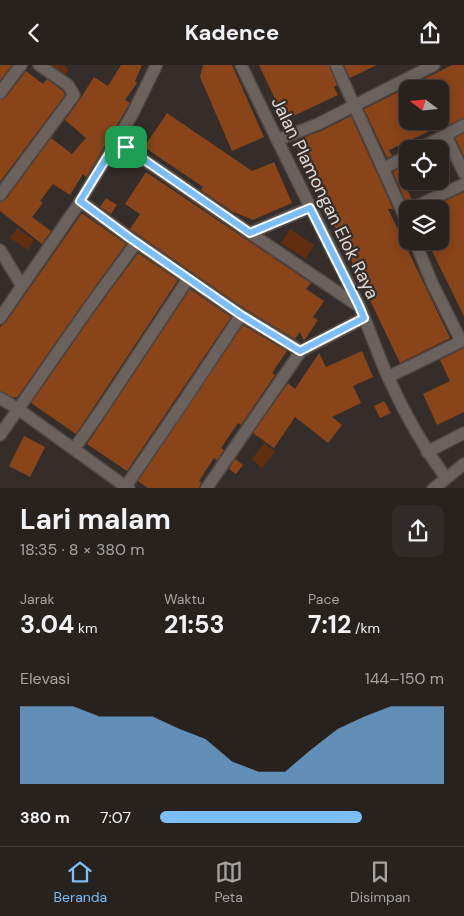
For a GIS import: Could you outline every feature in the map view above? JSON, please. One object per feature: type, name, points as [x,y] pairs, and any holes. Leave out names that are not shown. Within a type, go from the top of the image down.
[{"type":"street","points":[[0,93],[21,65]]},
{"type":"street","points":[[0,195],[74,95],[68,85],[39,65]]},
{"type":"street","name":"Jalan Plamongan Elok Raya","points":[[241,65],[359,306],[388,377],[410,424],[427,452],[442,484]]},
{"type":"street","points":[[336,65],[383,169],[401,200]]},
{"type":"street","points":[[277,140],[318,125],[434,65]]},
{"type":"street","points":[[0,318],[80,201],[134,113],[156,66]]},
{"type":"street","points":[[435,140],[464,125]]},
{"type":"street","points":[[445,134],[464,173]]},
{"type":"street","points":[[117,141],[359,306]]},
{"type":"street","points":[[383,169],[399,160]]},
{"type":"street","points":[[429,200],[464,184]]},
{"type":"street","points":[[80,201],[188,279],[241,315],[300,351]]},
{"type":"street","points":[[250,233],[310,208]]},
{"type":"street","points":[[0,435],[136,243]]},
{"type":"street","points":[[0,250],[22,286]]},
{"type":"street","points":[[388,377],[463,341],[432,283],[419,250]]},
{"type":"street","points":[[74,449],[188,279]]},
{"type":"street","points":[[0,398],[128,487],[241,315]]},
{"type":"street","points":[[207,488],[300,351],[364,318]]},
{"type":"street","points":[[427,452],[464,433]]},
{"type":"street","points":[[442,484],[464,464]]},
{"type":"shaded area","points":[[50,65],[64,65],[69,70],[63,77]]},
{"type":"shaded area","points":[[17,228],[34,240],[28,250],[10,238]]},
{"type":"shaded area","points":[[290,229],[314,245],[306,259],[281,243]]},
{"type":"shaded area","points":[[264,443],[275,452],[262,468],[252,459]]},
{"type":"building","points":[[0,65],[12,65],[0,81]]},
{"type":"building","points":[[121,65],[142,65],[135,81],[137,83],[125,100],[130,103],[87,176],[83,174],[70,195],[53,184],[40,201],[43,203],[32,217],[51,231],[42,244],[0,211],[0,202],[6,199],[51,138],[72,154],[86,138],[65,120],[94,77],[108,86]]},
{"type":"building","points":[[203,65],[232,65],[264,137],[232,151],[200,77]]},
{"type":"building","points":[[259,65],[329,65],[337,85],[334,87],[338,95],[285,120]]},
{"type":"building","points":[[344,65],[377,65],[350,78]]},
{"type":"building","points":[[452,65],[464,65],[464,118],[449,125],[449,80],[422,80]]},
{"type":"building","points":[[26,71],[43,84],[47,79],[63,91],[65,95],[0,182],[0,100],[6,97]]},
{"type":"building","points":[[399,92],[399,130],[432,130],[410,140],[399,140],[399,145],[389,150],[392,156],[387,158],[364,109]]},
{"type":"building","points":[[167,113],[252,171],[274,162],[292,203],[253,220],[233,212],[201,190],[203,187],[144,147]]},
{"type":"building","points":[[351,116],[393,209],[388,209],[399,232],[399,250],[408,250],[450,338],[400,363],[294,141],[321,131]]},
{"type":"building","points":[[464,133],[464,156],[455,138]]},
{"type":"building","points":[[398,169],[399,186],[393,172]]},
{"type":"building","points":[[146,172],[311,283],[306,289],[324,301],[313,317],[318,320],[304,341],[300,332],[295,339],[245,309],[130,229],[140,214],[125,204]]},
{"type":"building","points":[[401,190],[407,190],[412,200],[405,200]]},
{"type":"building","points":[[464,192],[464,316],[431,250],[449,250],[449,200],[447,200]]},
{"type":"building","points":[[106,198],[117,205],[111,214],[100,207]]},
{"type":"building","points":[[82,213],[126,244],[19,395],[14,398],[0,391],[0,327],[6,322]]},
{"type":"building","points":[[138,253],[178,280],[76,434],[31,403]]},
{"type":"building","points":[[190,289],[231,317],[127,471],[87,444]]},
{"type":"building","points":[[243,325],[287,351],[272,373],[275,375],[241,425],[238,423],[221,448],[224,450],[217,460],[214,458],[199,481],[201,482],[199,488],[148,488],[138,481]]},
{"type":"building","points":[[464,348],[464,412],[437,425],[423,394],[450,381],[440,360]]},
{"type":"building","points":[[362,351],[373,377],[353,386],[361,403],[332,417],[342,425],[328,443],[295,417],[274,448],[253,433],[288,383],[295,389],[319,353],[326,367]]},
{"type":"building","points":[[384,401],[391,413],[380,418],[374,406]]},
{"type":"building","points":[[24,436],[45,447],[30,477],[9,466]]},
{"type":"building","points":[[235,459],[243,465],[236,474],[229,469]]},
{"type":"route","points":[[117,141],[126,147],[250,233],[310,208],[364,318],[300,351],[241,315],[130,238],[80,201],[117,141]]}]
